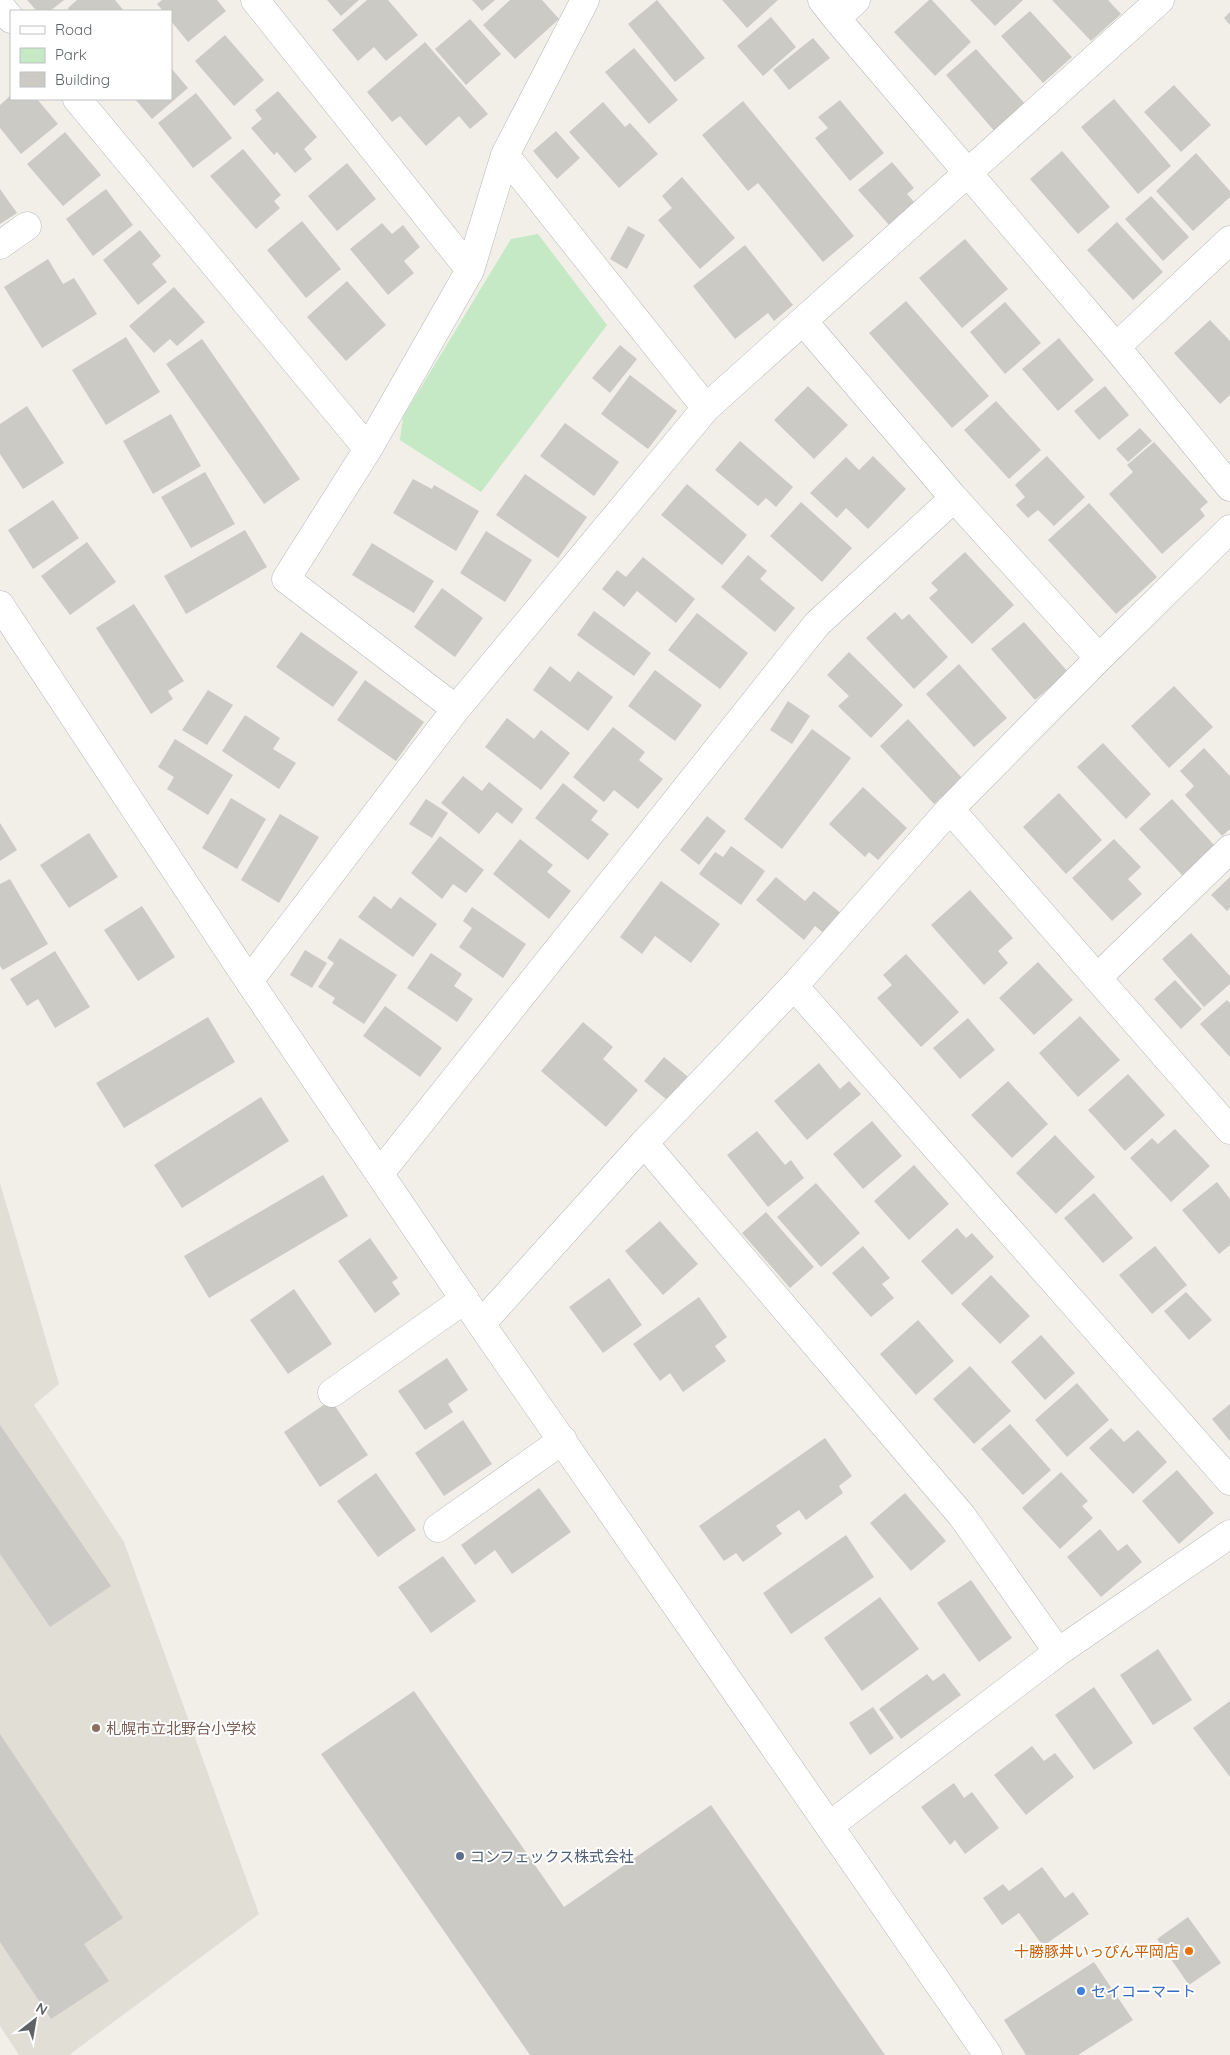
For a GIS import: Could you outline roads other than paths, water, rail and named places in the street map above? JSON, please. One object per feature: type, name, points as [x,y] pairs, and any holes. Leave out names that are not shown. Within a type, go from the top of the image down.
[{"type":"street","points":[[254,0],[470,270]]},
{"type":"street","points":[[856,0],[829,9],[1116,347],[1230,487]]},
{"type":"street","points":[[249,981],[456,709],[706,408],[1160,0]]},
{"type":"street","points":[[456,709],[286,579],[368,449],[470,270],[505,155],[582,2]]},
{"type":"street","points":[[0,6],[10,18]]},
{"type":"street","points":[[78,100],[368,449]]},
{"type":"street","points":[[505,155],[706,408]]},
{"type":"street","points":[[0,245],[27,226]]},
{"type":"street","points":[[1116,347],[1230,240]]},
{"type":"street","points":[[803,321],[954,498],[1099,658]]},
{"type":"street","points":[[380,1173],[817,624],[954,498]]},
{"type":"street","points":[[481,1324],[644,1143],[794,986],[950,809],[1230,529]]},
{"type":"street","points":[[0,604],[249,981],[481,1324],[988,2055]]},
{"type":"street","points":[[950,809],[1229,1126]]},
{"type":"street","points":[[1097,978],[1230,849]]},
{"type":"street","points":[[794,986],[1230,1481]]},
{"type":"street","points":[[644,1143],[962,1516],[1058,1652]]},
{"type":"street","points":[[332,1393],[465,1299]]},
{"type":"street","points":[[438,1528],[562,1440]]},
{"type":"street","points":[[830,1826],[1058,1652],[1230,1534]]},
{"type":"place","name":"札幌市立北野台小学校","points":[[96,1728]]},
{"type":"place","name":"コンフェックス株式会社","points":[[460,1856]]},
{"type":"place","name":"十勝豚丼いっぴん平岡店","points":[[1189,1951]]},
{"type":"place","name":"セイコーマート","points":[[1081,1991]]}]
